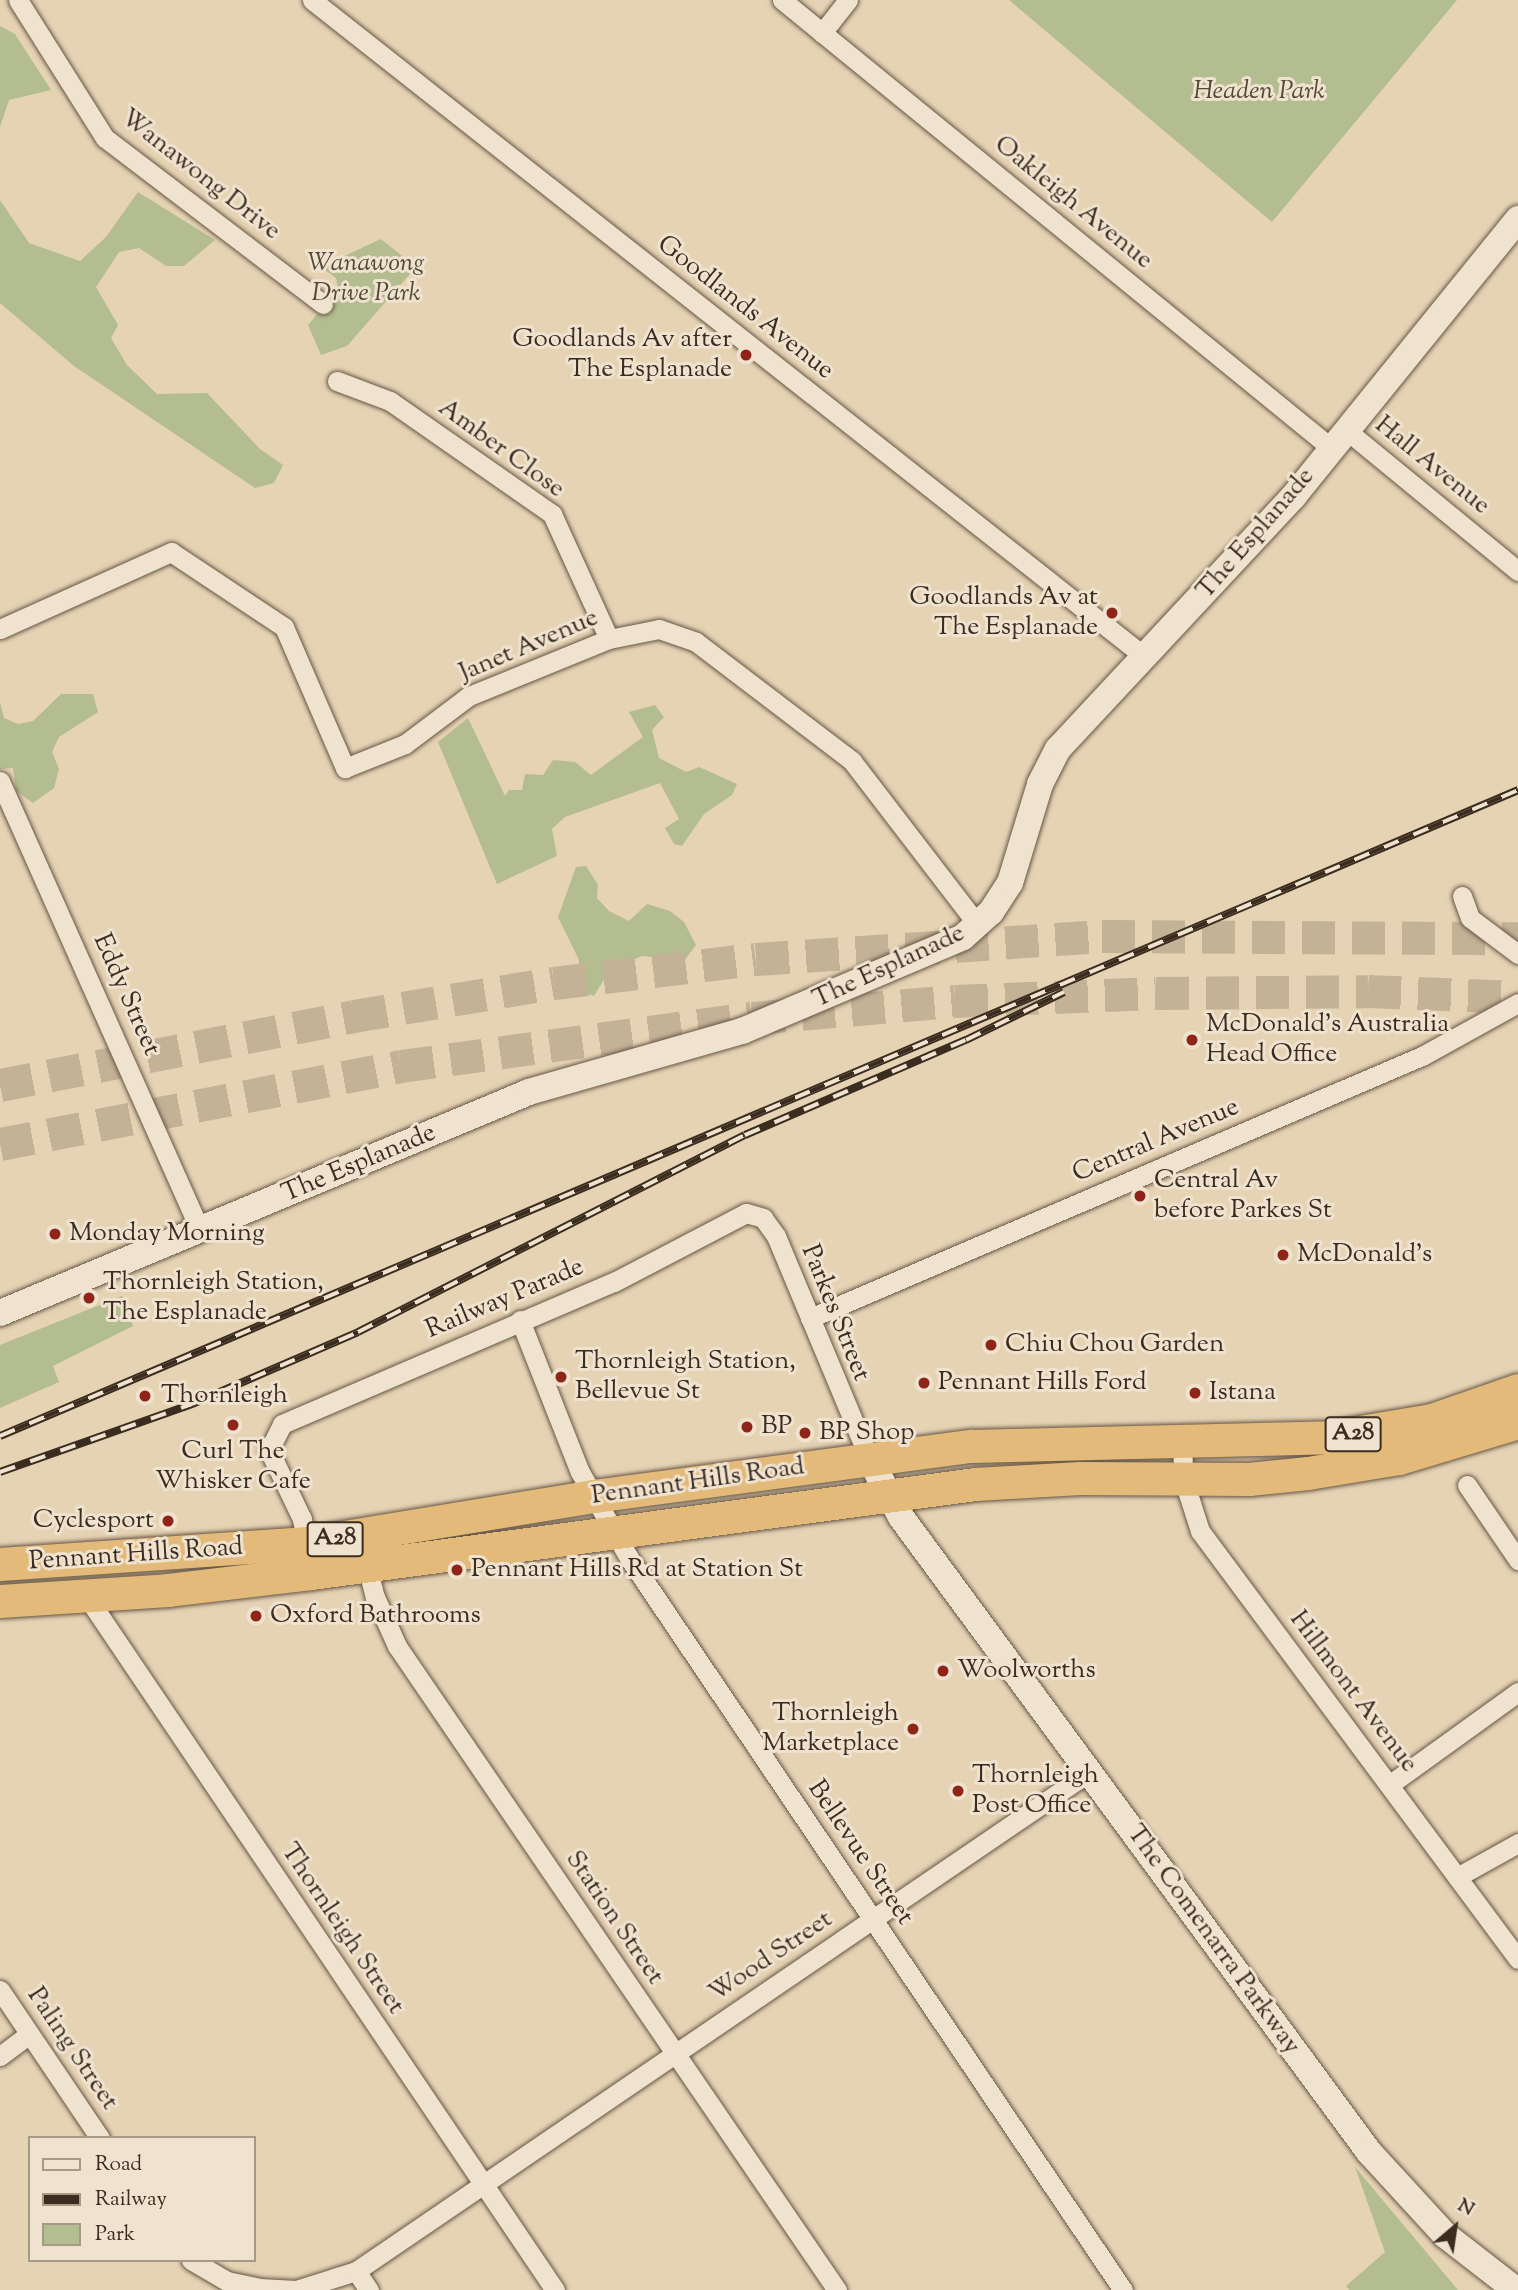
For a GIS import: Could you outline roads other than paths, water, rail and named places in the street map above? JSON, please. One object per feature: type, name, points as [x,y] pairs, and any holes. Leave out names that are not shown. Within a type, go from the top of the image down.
[{"type":"highway","name":"Pennant Hills Road","points":[[0,1564],[307,1543],[594,1496],[869,1458],[1033,1442],[1330,1437],[1384,1430],[1480,1406],[1518,1390]]},
{"type":"highway","name":"Pennant Hills Road","points":[[0,1601],[87,1597],[368,1566],[888,1493],[1029,1479],[1249,1479],[1399,1458],[1518,1422]]},
{"type":"highway","points":[[0,1593],[40,1600]]},
{"type":"main road","name":"The Esplanade","points":[[0,1312],[568,1077],[761,1024],[947,946],[978,925],[1014,875],[1040,785],[1058,749],[1293,497],[1338,438],[1518,219]]},
{"type":"main road","name":"The Comenarra Parkway","points":[[869,1458],[888,1493],[1089,1772],[1369,2152],[1445,2235],[1516,2290]]},
{"type":"street","name":"Wanawong Drive","points":[[18,0],[104,138],[323,304]]},
{"type":"street","name":"Goodlands Avenue","points":[[312,0],[1145,657]]},
{"type":"street","name":"Oakleigh Avenue","points":[[782,0],[1338,438]]},
{"type":"street","points":[[822,33],[848,0]]},
{"type":"street","name":"Amber Close","points":[[337,382],[390,401],[552,514],[608,639]]},
{"type":"street","name":"Hall Avenue","points":[[1338,438],[1518,571]]},
{"type":"street","name":"Janet Avenue","points":[[0,629],[172,552],[284,627],[345,768],[405,744],[469,696],[608,639],[659,629],[696,642],[839,750],[864,774],[978,925]]},
{"type":"street","name":"Eddy Street","points":[[0,781],[200,1231]]},
{"type":"street","points":[[1462,896],[1470,918],[1518,954]]},
{"type":"street","name":"Central Avenue","points":[[810,1318],[1422,1056],[1518,1003]]},
{"type":"street","name":"Railway Parade","points":[[307,1543],[302,1519],[269,1450],[282,1424],[614,1282],[738,1216],[755,1214],[770,1225]]},
{"type":"street","name":"Parkes Street","points":[[770,1225],[869,1458]]},
{"type":"street","name":"Bellevue Street","points":[[520,1320],[594,1496],[614,1532],[1123,2290]]},
{"type":"street","name":"Hillmont Avenue","points":[[1182,1441],[1183,1478],[1200,1531],[1518,1959]]},
{"type":"street","points":[[1466,1485],[1518,1560]]},
{"type":"street","name":"Station Street","points":[[368,1566],[375,1597],[397,1646],[837,2290]]},
{"type":"street","name":"Thornleigh Street","points":[[87,1597],[555,2290]]},
{"type":"street","points":[[1389,1785],[1518,1692]]},
{"type":"street","name":"Wood Street","points":[[483,2185],[1089,1772]]},
{"type":"street","points":[[1457,1877],[1518,1843]]},
{"type":"street","name":"Paling Street","points":[[0,1990],[99,2136]]},
{"type":"street","points":[[0,2056],[29,2034]]},
{"type":"street","points":[[194,2262],[227,2281],[259,2288],[296,2290],[356,2271],[483,2185]]},
{"type":"street","points":[[356,2271],[369,2290]]},
{"type":"tunnel","points":[[0,1085],[354,1016],[554,983],[756,959],[1102,936],[1518,938]]},
{"type":"tunnel","points":[[0,1144],[401,1066],[752,1018],[955,1001],[1156,993],[1368,991],[1518,997]]},
{"type":"railway","points":[[0,1436],[1518,790]]},
{"type":"railway","points":[[0,1472],[192,1404],[358,1332],[745,1135],[966,1040],[1064,992]]},
{"type":"place","name":"Goodlands Av after The Esplanade","points":[[746,355]]},
{"type":"place","name":"Goodlands Av at The Esplanade","points":[[1112,613]]},
{"type":"place","name":"McDonald's Australia Head Office","points":[[1192,1040]]},
{"type":"place","name":"Central Av before Parkes St","points":[[1140,1196]]},
{"type":"place","name":"Monday Morning","points":[[55,1234]]},
{"type":"place","name":"McDonald's","points":[[1283,1255]]},
{"type":"place","name":"Thornleigh Station, The Esplanade","points":[[89,1298]]},
{"type":"place","name":"Chiu Chou Garden","points":[[991,1345]]},
{"type":"place","name":"Thornleigh Station, Bellevue St","points":[[561,1377]]},
{"type":"place","name":"Pennant Hills Ford","points":[[924,1383]]},
{"type":"place","name":"Istana","points":[[1195,1393]]},
{"type":"place","name":"Thornleigh","points":[[145,1396]]},
{"type":"place","name":"Curl The Whisker Cafe","points":[[233,1425]]},
{"type":"place","name":"BP","points":[[747,1427]]},
{"type":"place","name":"BP Shop","points":[[805,1433]]},
{"type":"place","name":"Cyclesport","points":[[168,1521]]},
{"type":"place","name":"Pennant Hills Rd at Station St","points":[[457,1570]]},
{"type":"place","name":"Oxford Bathrooms","points":[[256,1616]]},
{"type":"place","name":"Woolworths","points":[[943,1671]]},
{"type":"place","name":"Thornleigh Marketplace","points":[[913,1729]]},
{"type":"place","name":"Thornleigh Post Office","points":[[958,1791]]},
{"type":"park label","name":"Headen Park","points":[[1259,92]]},
{"type":"park label","name":"Wanawong Drive Park","points":[[366,279]]}]
